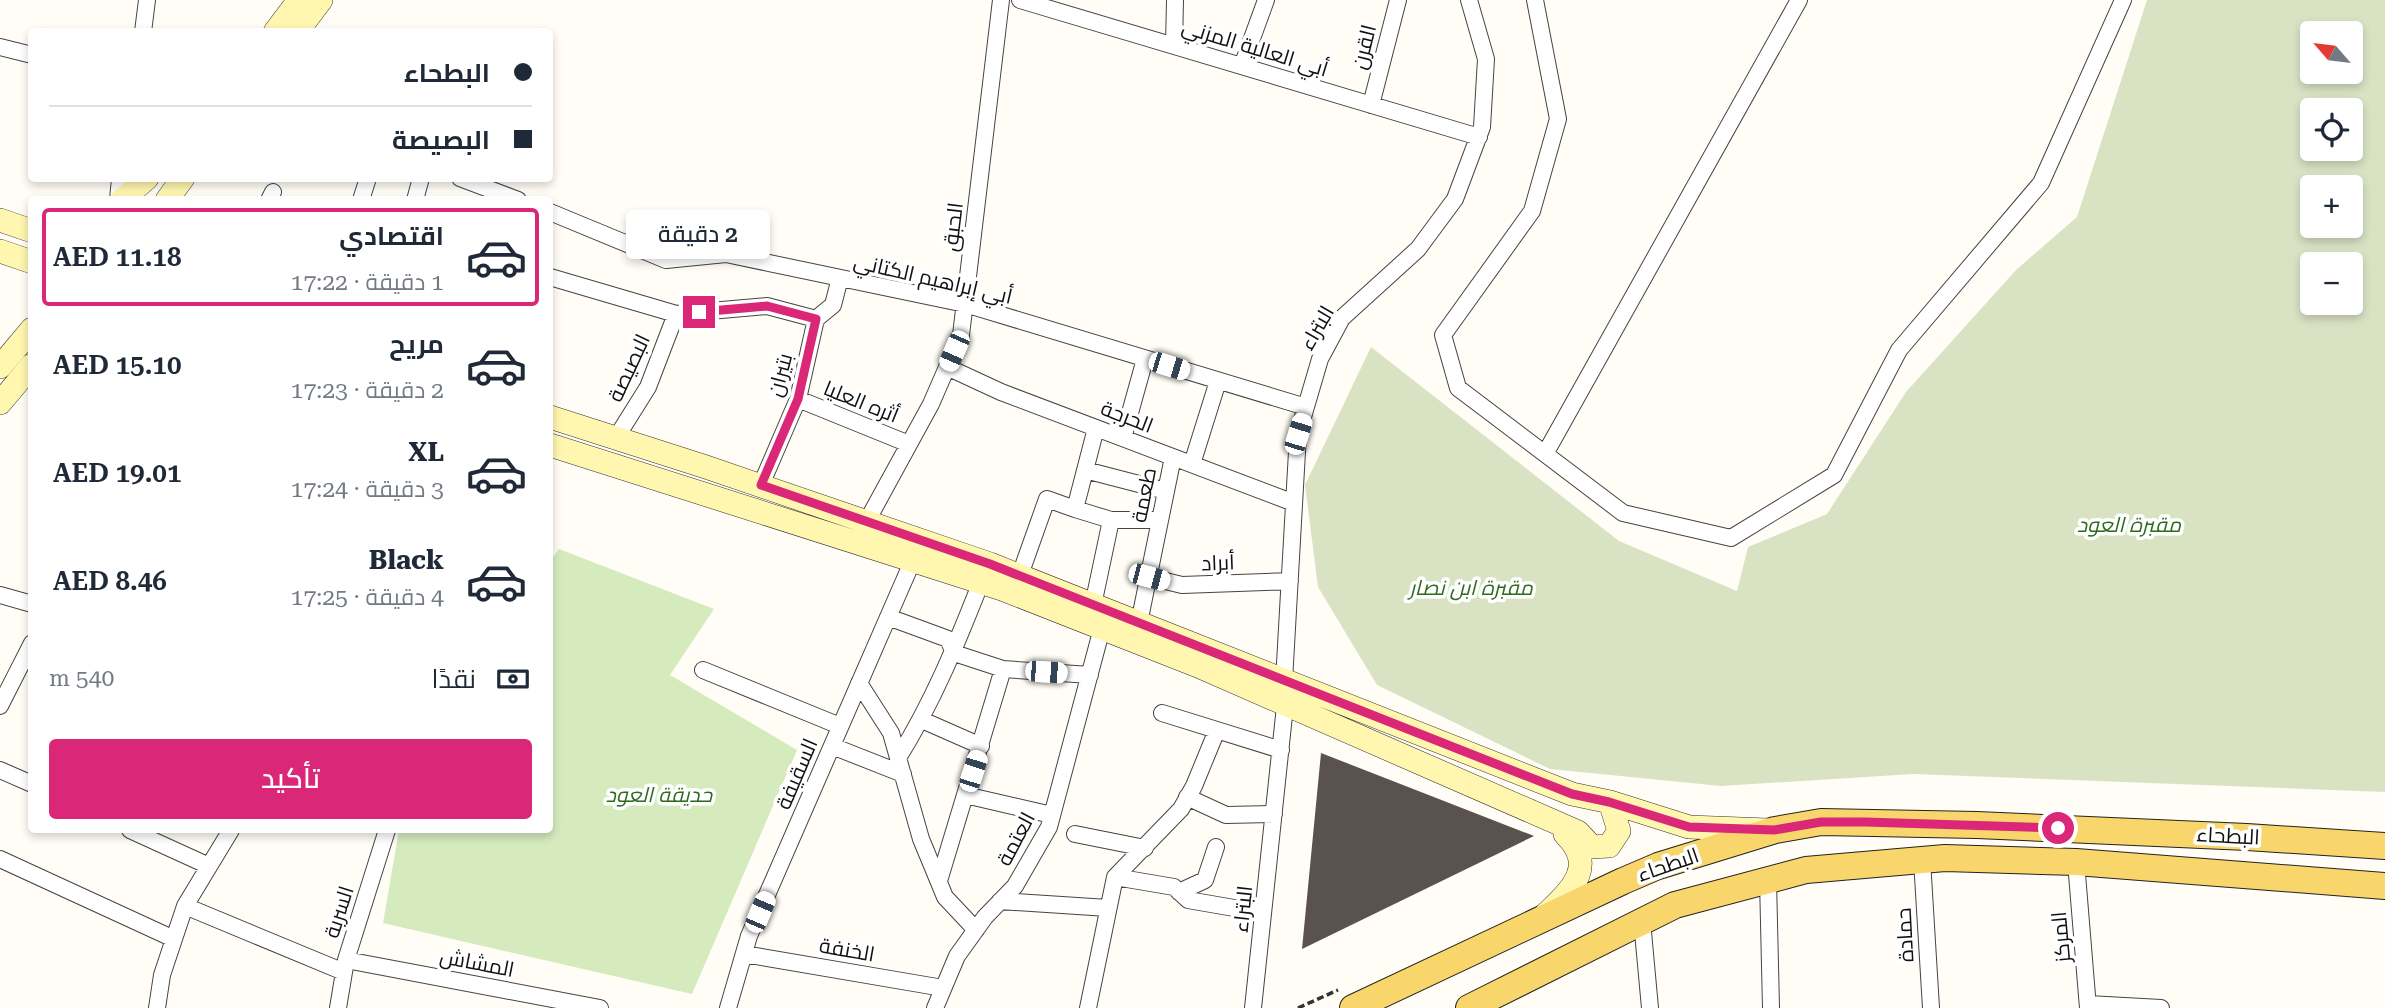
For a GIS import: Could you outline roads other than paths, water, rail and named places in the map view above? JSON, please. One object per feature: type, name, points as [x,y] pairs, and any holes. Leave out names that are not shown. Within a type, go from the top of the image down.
[{"type":"main road","name":"البطحاء","points":[[1353,1008],[1658,866],[1774,830],[1821,822],[2233,836],[2385,846]]},
{"type":"main road","name":"البطحاء","points":[[1469,1008],[1496,1001],[1675,905],[1806,870],[1945,858],[2077,862],[2385,886]]},
{"type":"street","points":[[144,28],[147,0]]},
{"type":"street","points":[[278,28],[299,0]]},
{"type":"street","points":[[300,28],[321,0]]},
{"type":"street","name":"الحبق","points":[[867,521],[931,404],[961,335],[1001,0]]},
{"type":"street","name":"أبي العالية المزني","points":[[1020,0],[1479,137]]},
{"type":"street","points":[[1174,46],[1175,0]]},
{"type":"street","points":[[1242,66],[1266,0]]},
{"type":"street","name":"القرن","points":[[1371,105],[1398,0]]},
{"type":"street","name":"البتراء","points":[[1284,681],[1298,434],[1320,359],[1342,318],[1418,249],[1455,200],[1482,127],[1486,59],[1469,0]]},
{"type":"street","points":[[1535,0],[1558,119],[1532,211],[1443,335],[1458,388],[1623,513],[1731,538],[1834,475],[1899,350],[2041,183],[2123,0]]},
{"type":"street","points":[[1545,454],[1799,0]]},
{"type":"street","points":[[0,47],[28,54]]},
{"type":"street","points":[[125,196],[142,182]]},
{"type":"street","points":[[147,196],[158,182]]},
{"type":"street","points":[[471,182],[510,196]]},
{"type":"street","name":"أبي إبراهيم الكتاني","points":[[553,213],[666,260],[726,254],[965,304],[1306,407]]},
{"type":"street","points":[[0,220],[28,229]]},
{"type":"street","points":[[0,251],[28,261]]},
{"type":"street","name":"البصيصة","points":[[553,278],[676,314],[767,306],[816,319]]},
{"type":"street","name":"بتيران","points":[[761,485],[798,399],[816,319],[833,305],[840,278]]},
{"type":"street","name":"البصيصة","points":[[616,438],[648,387],[676,314]]},
{"type":"street","points":[[0,367],[28,334]]},
{"type":"street","points":[[1123,438],[1145,359]]},
{"type":"street","name":"الحرجة","points":[[947,367],[1001,392],[1294,503]]},
{"type":"street","points":[[0,403],[28,370]]},
{"type":"street","name":"طعمة","points":[[1192,464],[1218,381]]},
{"type":"street","name":"أثره العليا","points":[[798,399],[909,443]]},
{"type":"street","points":[[553,418],[761,485],[1020,575],[1572,794],[1609,802],[1689,827],[1774,830]]},
{"type":"street","points":[[1075,509],[1096,428]]},
{"type":"street","points":[[553,446],[981,582],[1102,628],[1198,666],[1578,832],[1592,847],[1609,846],[1619,831],[1609,802]]},
{"type":"street","name":"طعمة","points":[[1139,623],[1173,457]]},
{"type":"street","points":[[1085,470],[1166,491]]},
{"type":"street","points":[[1020,575],[1047,499],[1111,520],[1160,520]]},
{"type":"street","points":[[1093,604],[1111,520]]},
{"type":"street","name":"السقيفة","points":[[728,1008],[749,936],[913,560]]},
{"type":"street","name":"أبراد","points":[[1149,577],[1182,585],[1290,581]]},
{"type":"street","points":[[898,758],[922,720],[954,653],[981,582]]},
{"type":"street","points":[[0,595],[28,603]]},
{"type":"street","points":[[888,617],[948,639],[954,653],[1003,669],[1090,675]]},
{"type":"street","name":"العتمة","points":[[935,1008],[957,956],[985,916],[1015,886],[1049,827],[1102,628]]},
{"type":"street","points":[[0,706],[28,651]]},
{"type":"street","points":[[939,881],[1003,669]]},
{"type":"street","points":[[703,670],[840,726]]},
{"type":"street","points":[[859,683],[891,733],[921,839],[945,897],[976,930]]},
{"type":"street","name":"البتراء","points":[[1252,1008],[1285,706]]},
{"type":"street","points":[[1162,713],[1281,750]]},
{"type":"street","points":[[922,720],[981,746]]},
{"type":"street","points":[[1088,1008],[1115,877],[1181,809],[1217,730]]},
{"type":"street","points":[[832,746],[903,774]]},
{"type":"street","points":[[0,770],[28,782]]},
{"type":"street","points":[[965,795],[1052,815]]},
{"type":"street","points":[[1188,797],[1226,815],[1274,814]]},
{"type":"street","points":[[1542,919],[1575,884],[1581,860],[1569,838],[1550,820]]},
{"type":"street","points":[[137,833],[209,866]]},
{"type":"street","points":[[157,1008],[162,975],[185,906],[229,833]]},
{"type":"street","name":"السربة","points":[[338,1008],[345,966],[386,833]]},
{"type":"street","points":[[1075,834],[1144,848]]},
{"type":"street","points":[[1180,892],[1205,880],[1216,847]]},
{"type":"street","points":[[0,859],[174,939]]},
{"type":"street","name":"حمادة","points":[[1922,860],[1931,1008]]},
{"type":"street","name":"المركز","points":[[2077,862],[2088,1006]]},
{"type":"street","points":[[1115,877],[1174,887],[1188,900],[1264,913]]},
{"type":"street","points":[[1768,880],[1771,1008]]},
{"type":"street","points":[[1000,901],[1108,908]]},
{"type":"street","name":"المشاش","points":[[185,906],[345,966],[529,1002],[600,1008]]},
{"type":"street","points":[[1642,921],[1650,1008]]},
{"type":"street","name":"الخنفة","points":[[744,954],[943,988]]},
{"type":"street","points":[[2088,1006],[2161,1008]]},
{"type":"park label","name":"مقبرة العود","points":[[2129,525]]},
{"type":"park label","name":"مقبرة ابن نصار","points":[[1471,588]]},
{"type":"park label","name":"حديقة العود","points":[[659,795]]}]
